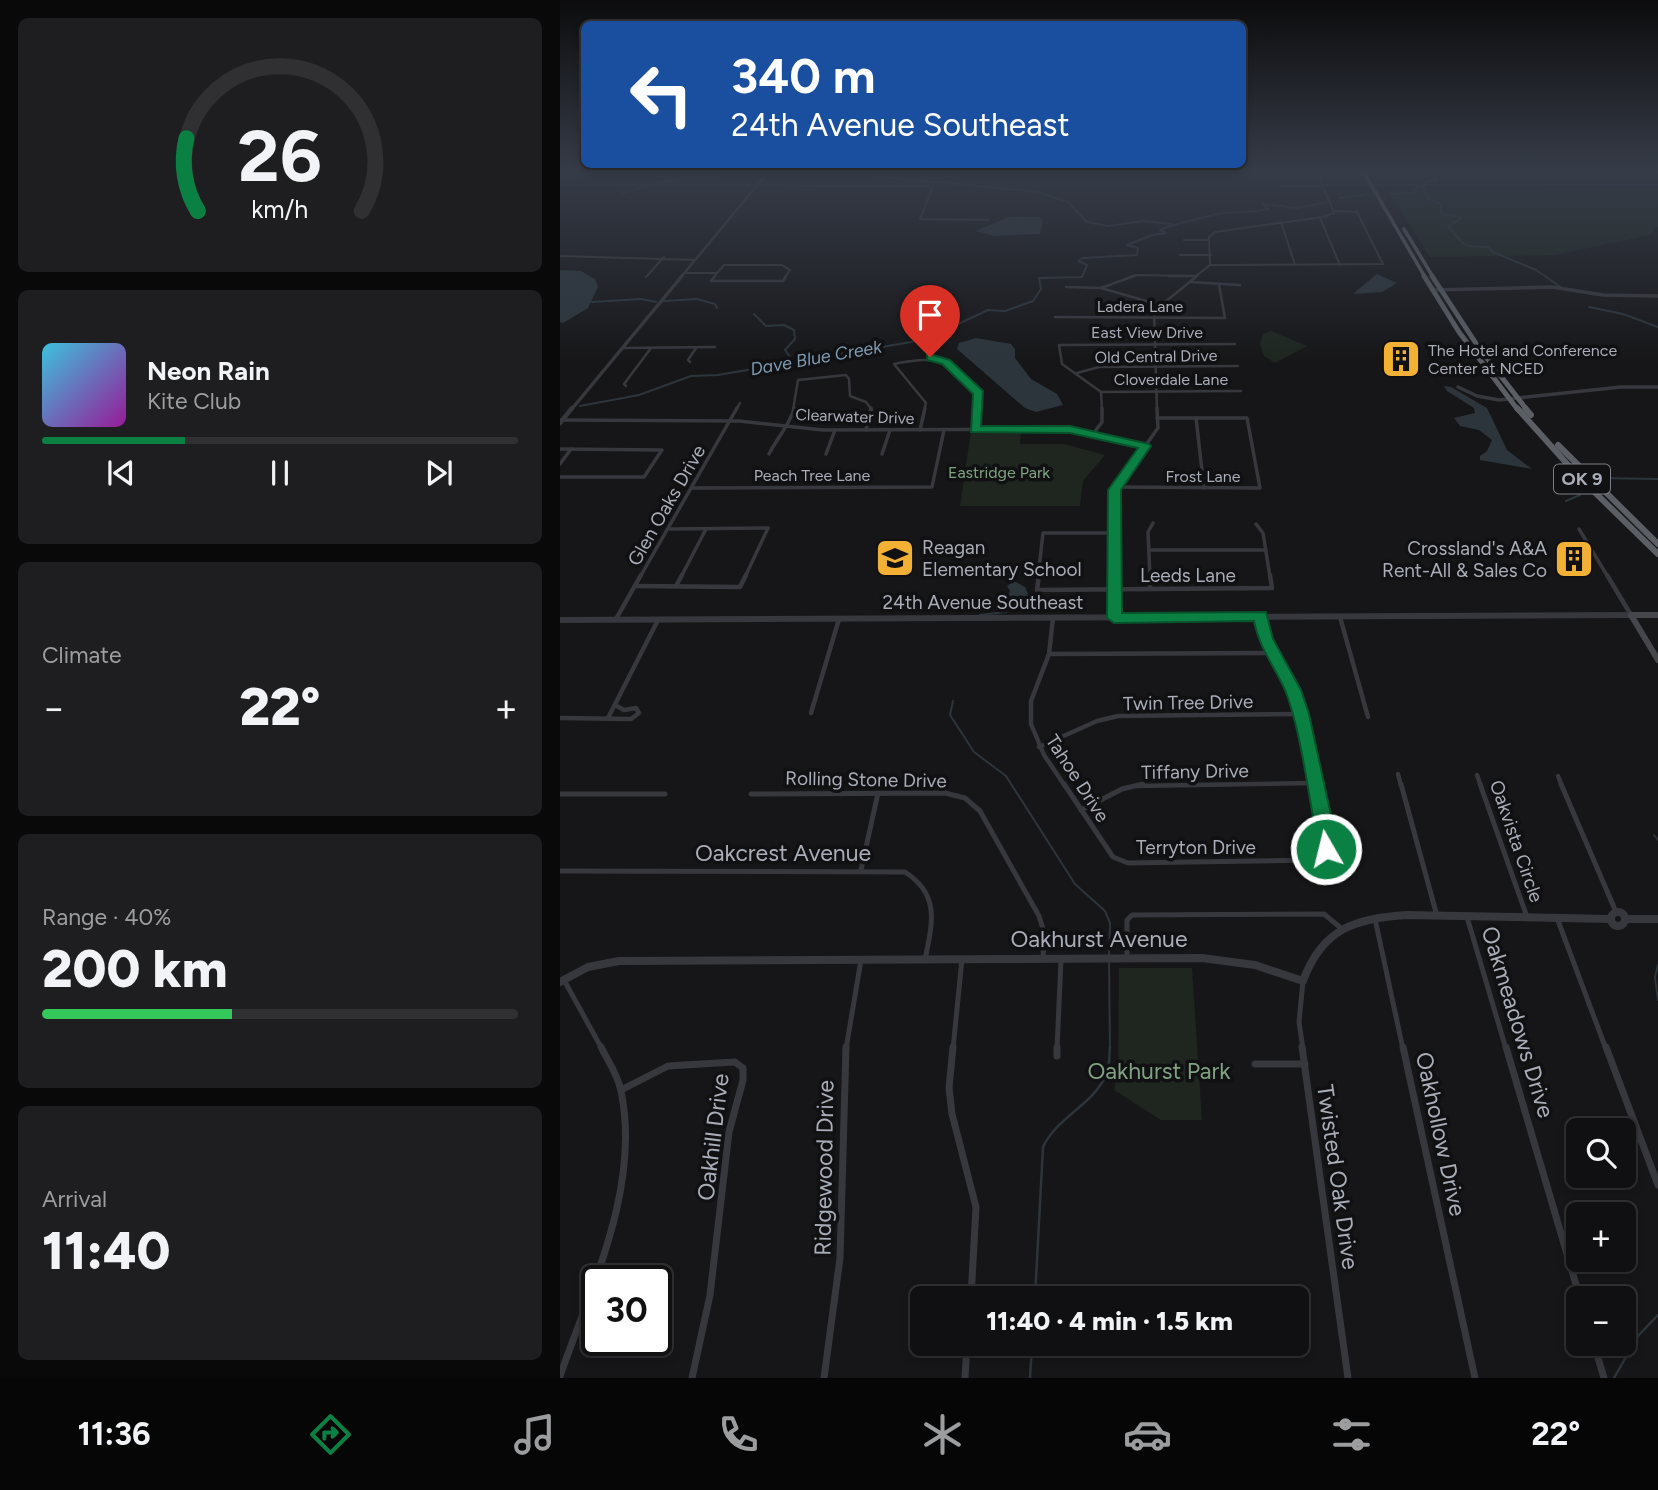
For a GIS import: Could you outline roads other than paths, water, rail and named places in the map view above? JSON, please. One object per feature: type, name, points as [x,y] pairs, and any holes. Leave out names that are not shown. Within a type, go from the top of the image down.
[{"type":"highway","name":"OK 9","points":[[1404,235],[1459,332],[1573,470],[1658,554]]},
{"type":"highway","name":"OK 9","points":[[1516,399],[1582,470],[1658,544]]},
{"type":"main road","name":"24th Avenue Southeast","points":[[1631,615],[1658,615]]},
{"type":"main road","points":[[1631,615],[1658,660]]},
{"type":"street","points":[[561,421],[716,235]]},
{"type":"street","points":[[1210,265],[1209,240],[1213,235]]},
{"type":"street","points":[[1285,235],[1295,265]]},
{"type":"street","points":[[1327,235],[1340,265]]},
{"type":"street","points":[[1114,618],[1115,487],[1157,431],[1152,318],[1154,311],[1210,265],[1388,265],[1383,262],[1369,235]]},
{"type":"street","points":[[1184,240],[1209,240]]},
{"type":"street","points":[[1180,255],[1211,255]]},
{"type":"street","points":[[560,256],[695,260]]},
{"type":"street","points":[[646,277],[663,258]]},
{"type":"street","points":[[684,273],[717,273],[724,265],[782,265],[790,270],[783,281],[711,281],[717,273]]},
{"type":"street","points":[[1101,288],[1114,281],[1142,276],[1196,276]]},
{"type":"street","points":[[1188,282],[1240,285]]},
{"type":"street","name":"Ladera Lane","points":[[1055,317],[1226,318],[1219,285]]},
{"type":"street","points":[[1066,287],[1101,288],[1160,305]]},
{"type":"street","points":[[1437,290],[1559,288],[1603,295],[1658,296]]},
{"type":"street","points":[[1170,297],[1177,298]]},
{"type":"street","name":"East View Drive","points":[[1076,373],[1060,362],[1059,345],[1235,344]]},
{"type":"street","points":[[690,362],[688,360],[697,347]]},
{"type":"street","points":[[622,348],[715,347]]},
{"type":"street","points":[[626,386],[624,384],[651,348]]},
{"type":"street","points":[[920,430],[926,403],[894,364],[927,357],[946,362],[979,394],[975,429]]},
{"type":"street","name":"Old Central Drive","points":[[1076,373],[1099,367],[1238,366]]},
{"type":"street","points":[[1076,373],[1101,393],[1102,422],[1093,434]]},
{"type":"street","points":[[769,454],[792,418],[798,380],[846,376],[849,379],[850,396],[866,402],[872,409],[866,430]]},
{"type":"street","points":[[1458,387],[1483,398],[1516,399],[1567,398],[1658,388]]},
{"type":"street","name":"Cloverdale Lane","points":[[1101,393],[1241,391]]},
{"type":"street","name":"Glen Oaks Drive","points":[[615,620],[740,403]]},
{"type":"street","points":[[1157,418],[1196,418],[1203,488]]},
{"type":"street","name":"Frost Lane","points":[[1115,487],[1260,488],[1247,418],[1196,418]]},
{"type":"street","name":"Clearwater Drive","points":[[561,421],[730,421],[835,430],[1065,429],[1145,446]]},
{"type":"street","points":[[826,454],[835,430]]},
{"type":"street","points":[[882,454],[890,430]]},
{"type":"street","name":"Peach Tree Lane","points":[[693,488],[932,487],[944,430]]},
{"type":"street","points":[[560,449],[662,450],[644,477],[560,477]]},
{"type":"street","points":[[560,464],[571,449]]},
{"type":"street","points":[[1150,589],[1148,532],[1153,523]]},
{"type":"street","name":"Leeds Lane","points":[[1114,533],[1043,533],[1037,590],[1272,588],[1263,533],[1256,524]]},
{"type":"street","points":[[635,586],[740,587],[768,528],[669,529]]},
{"type":"street","points":[[676,586],[706,529]]},
{"type":"street","points":[[1579,529],[1631,615]]},
{"type":"street","points":[[1149,550],[1266,550]]},
{"type":"street","name":"24th Avenue Southeast","points":[[560,620],[1631,615]]},
{"type":"street","points":[[1260,616],[1265,639],[1293,690],[1315,783]]},
{"type":"street","points":[[1339,616],[1368,717]]},
{"type":"street","name":"Tahoe Drive","points":[[1053,618],[1049,654],[1030,707],[1031,724],[1039,747],[1108,851],[1124,863]]},
{"type":"street","points":[[811,713],[839,619]]},
{"type":"street","points":[[608,718],[659,620]]},
{"type":"street","points":[[1049,654],[1272,653]]},
{"type":"street","points":[[560,718],[631,719],[639,713],[636,708],[624,710],[615,705]]},
{"type":"street","name":"Twin Tree Drive","points":[[1039,747],[1097,721],[1118,716],[1300,714]]},
{"type":"street","points":[[1398,774],[1437,917]]},
{"type":"street","name":"Oakvista Circle","points":[[1477,775],[1527,918]]},
{"type":"street","points":[[1558,776],[1620,925],[1625,924],[1625,919],[1658,919]]},
{"type":"street","name":"Tiffany Drive","points":[[1081,810],[1122,789],[1143,784],[1315,783]]},
{"type":"street","name":"Terryton Drive","points":[[1124,863],[1311,861],[1321,858],[1327,845],[1315,783]]},
{"type":"street","points":[[560,794],[665,793]]},
{"type":"street","points":[[861,870],[878,793]]},
{"type":"street","name":"Rolling Stone Drive","points":[[751,794],[953,794],[976,807],[1039,916],[1044,932],[1043,959]]},
{"type":"street","name":"Oakcrest Avenue","points":[[560,871],[905,872],[926,888],[933,909],[925,960]]},
{"type":"street","points":[[1127,959],[1126,920],[1132,915],[1324,914],[1342,929]]},
{"type":"street","points":[[1303,981],[1318,950],[1328,938],[1342,929],[1375,918],[1614,915]]},
{"type":"street","name":"Oakmeadows Drive","points":[[1467,917],[1576,1286]]},
{"type":"street","points":[[1557,917],[1658,1185]]},
{"type":"street","name":"Oakhollow Drive","points":[[1375,918],[1475,1378]]},
{"type":"street","points":[[962,959],[949,1088],[952,1114],[976,1207],[972,1286]]},
{"type":"street","points":[[1057,1056],[1061,959]]},
{"type":"street","name":"Oakhurst Avenue","points":[[562,981],[588,967],[619,961],[1127,959],[1231,960],[1303,981]]},
{"type":"street","name":"Ridgewood Drive","points":[[824,1378],[840,1258],[845,1052],[861,960]]},
{"type":"street","points":[[560,1377],[618,1208],[626,1152],[621,1090],[614,1071],[562,981]]},
{"type":"street","name":"Twisted Oak Drive","points":[[1303,981],[1298,1012],[1348,1378]]},
{"type":"street","name":"Oakhill Drive","points":[[621,1090],[676,1064],[735,1062],[743,1068],[743,1080],[729,1132],[713,1282],[692,1378]]},
{"type":"street","points":[[1255,1064],[1304,1064]]},
{"type":"street","points":[[965,1378],[966,1356]]},
{"type":"street","points":[[1598,1356],[1604,1378]]},
{"type":"waterway","name":"Dave Blue Creek","points":[[580,406],[639,395],[691,376],[718,375],[911,342],[941,332],[988,310],[1005,311],[1033,301],[1041,289],[1039,278],[1082,277],[1087,265],[1078,261],[1083,258],[1137,255],[1138,248],[1127,245],[1151,235]]},
{"type":"waterway","points":[[1456,235],[1464,244],[1488,247],[1493,252],[1536,270],[1562,288]]},
{"type":"waterway","points":[[592,302],[641,299],[656,302]]},
{"type":"waterway","points":[[664,301],[697,299],[715,304],[717,308]]},
{"type":"waterway","points":[[1589,307],[1623,314],[1658,327]]},
{"type":"waterway","points":[[754,314],[766,326],[784,325],[794,330],[795,339],[785,350],[793,361]]},
{"type":"waterway","points":[[1573,476],[1583,493]]},
{"type":"waterway","points":[[1598,478],[1658,479]]},
{"type":"waterway","points":[[1566,501],[1580,495]]},
{"type":"waterway","points":[[1012,610],[1018,606]]},
{"type":"waterway","points":[[980,615],[1006,612]]},
{"type":"waterway","points":[[953,701],[950,715],[974,752],[1006,776],[1075,884],[1105,911],[1110,923],[1109,955]]},
{"type":"waterway","points":[[1654,835],[1658,840]]},
{"type":"waterway","points":[[1109,961],[1110,1047]]},
{"type":"waterway","points":[[1658,965],[1655,977],[1658,1000]]},
{"type":"waterway","points":[[1036,1286],[1043,1147],[1057,1127],[1093,1095],[1100,1085],[1108,1068],[1110,1047]]},
{"type":"waterway","points":[[1614,1378],[1638,1336],[1658,1315]]},
{"type":"waterway","points":[[1030,1378],[1031,1356]]},
{"type":"place","name":"The Hotel and Conference Center at NCED","points":[[1401,359]]},
{"type":"place","name":"Reagan Elementary School","points":[[895,558]]},
{"type":"place","name":"Crossland's A&A Rent-All & Sales Co","points":[[1574,559]]},
{"type":"park label","name":"Eastridge Park","points":[[999,472]]},
{"type":"park label","name":"Oakhurst Park","points":[[1159,1071]]}]
